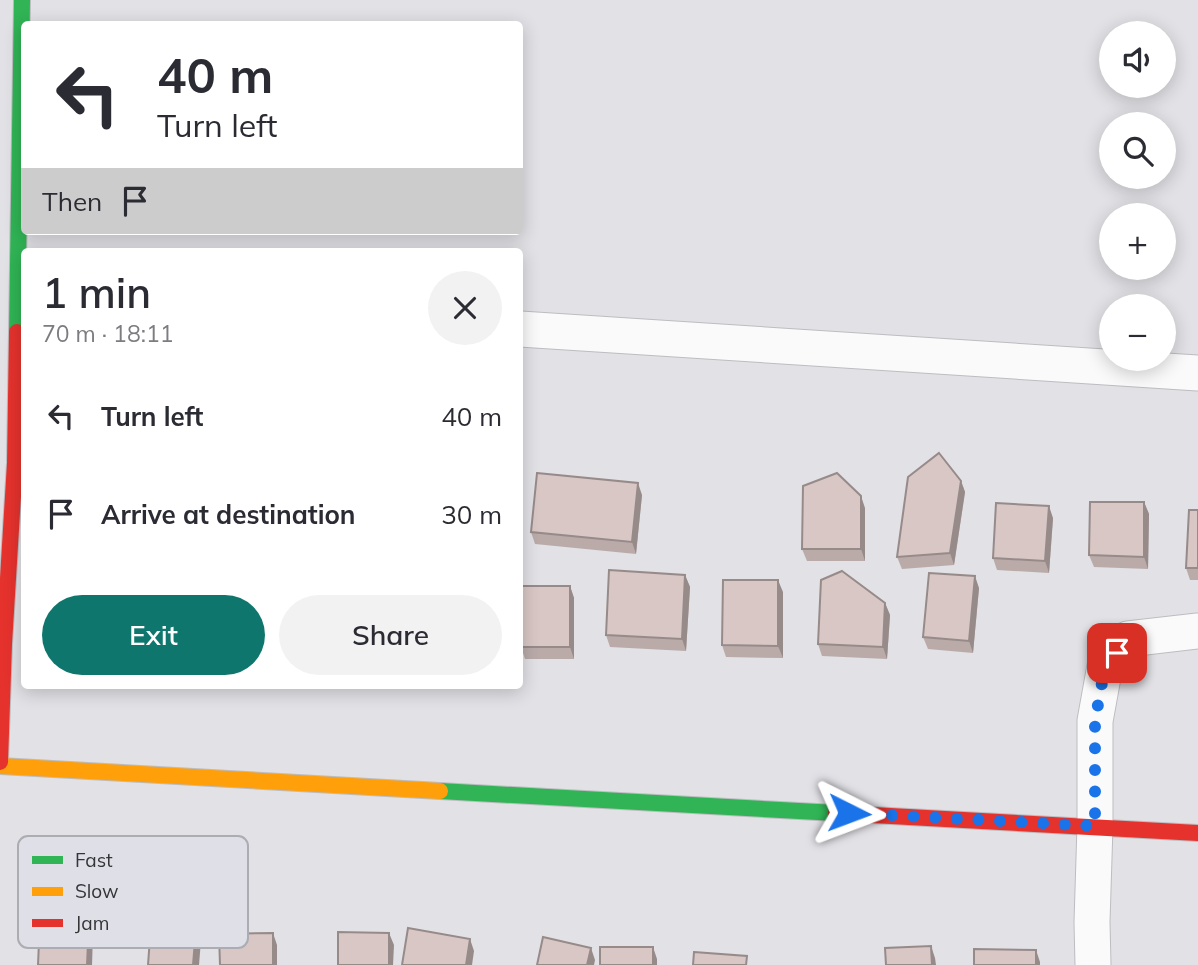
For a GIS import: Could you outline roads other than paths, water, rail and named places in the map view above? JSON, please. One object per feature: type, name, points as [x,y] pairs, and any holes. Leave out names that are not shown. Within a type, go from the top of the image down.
[{"type":"street","points":[[22,21],[23,0]]},
{"type":"street","points":[[21,30],[10,195],[21,296],[15,463],[2,644],[0,764],[1198,833]]},
{"type":"street","points":[[523,329],[1198,373]]},
{"type":"street","points":[[1093,965],[1095,721],[1105,666],[1128,639],[1198,631]]}]
